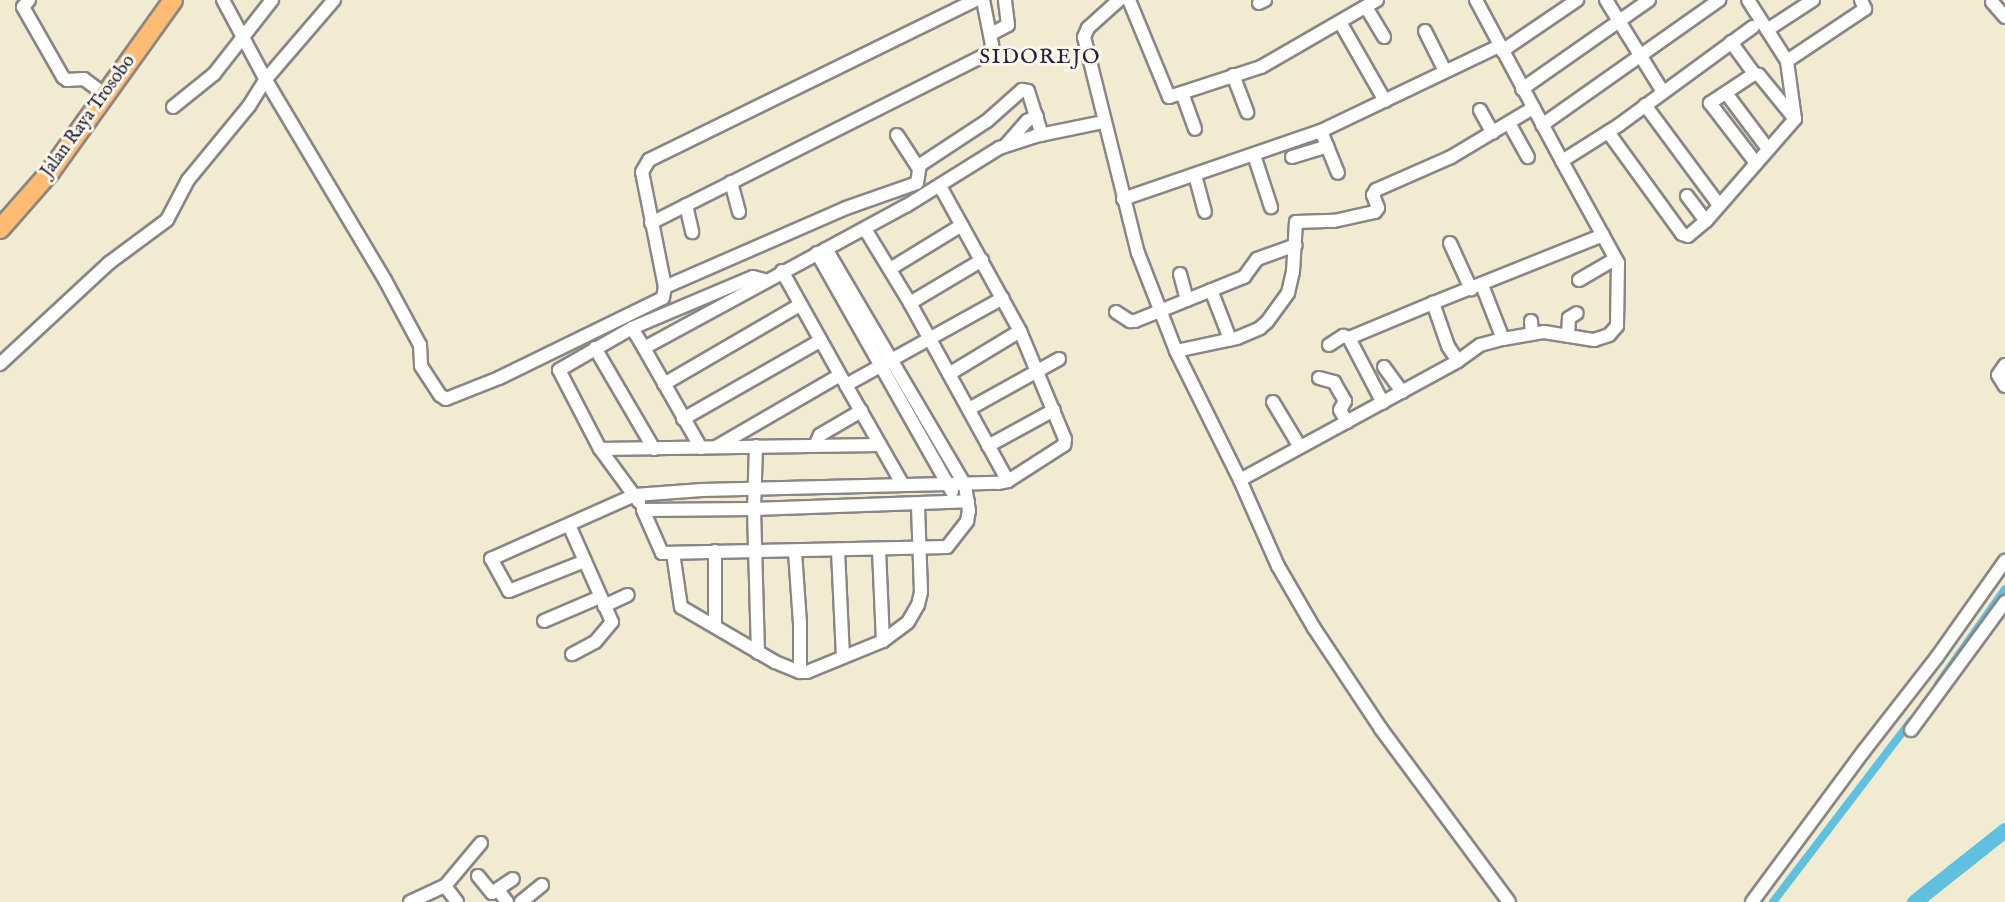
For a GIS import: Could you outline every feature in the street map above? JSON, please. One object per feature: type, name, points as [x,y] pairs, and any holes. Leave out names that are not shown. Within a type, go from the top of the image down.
[{"type":"highway","name":"Jalan Raya Trosobo","points":[[0,217],[45,165],[95,87],[163,0]]},
{"type":"highway","name":"Jalan Raya Trosobo","points":[[0,229],[50,172],[173,0]]},
{"type":"street","points":[[29,0],[23,7],[66,80],[79,78],[95,87]]},
{"type":"street","points":[[223,0],[267,83],[385,280],[420,345],[421,366],[443,398],[449,399],[499,378],[665,295],[642,172],[649,160],[976,0]]},
{"type":"street","points":[[173,107],[209,79],[272,0]]},
{"type":"street","points":[[0,364],[109,263],[160,228],[167,220],[188,180],[334,0]]},
{"type":"street","points":[[945,0],[949,13]]},
{"type":"street","points":[[651,223],[989,52],[992,49],[991,34],[983,0]]},
{"type":"street","points":[[991,34],[1008,25],[1005,0]]},
{"type":"street","points":[[1119,0],[1088,28],[1084,37],[1123,199],[1159,310],[1278,566],[1326,647],[1401,758],[1509,902]]},
{"type":"street","points":[[1129,0],[1167,96],[1264,66],[1372,3],[1384,37]]},
{"type":"street","points":[[1123,199],[1321,131],[1444,71],[1500,49],[1577,0]]},
{"type":"street","points":[[1606,0],[1622,20]]},
{"type":"street","points":[[1613,0],[1622,20],[1665,90]]},
{"type":"street","points":[[1522,89],[1649,0]]},
{"type":"street","points":[[1542,125],[1719,0]]},
{"type":"street","points":[[1608,132],[1682,234],[1688,236],[1706,221],[1795,119],[1787,61],[1748,0]]},
{"type":"street","points":[[1767,30],[1813,0]]},
{"type":"street","points":[[1787,61],[1865,9],[1861,0]]},
{"type":"street","points":[[1240,480],[1460,360],[1475,348],[1503,339],[1532,334],[1602,338],[1609,335],[1617,326],[1616,259],[1500,49],[1480,2]]},
{"type":"street","points":[[1992,2],[2005,17]]},
{"type":"street","points":[[1340,22],[1385,101]]},
{"type":"street","points":[[1562,161],[1608,132],[1753,27]]},
{"type":"street","points":[[1425,31],[1444,71]]},
{"type":"street","points":[[1731,42],[1754,74],[1759,75],[1795,119]]},
{"type":"street","points":[[1754,74],[1710,105],[1756,164]]},
{"type":"street","points":[[1233,75],[1247,112]]},
{"type":"street","points":[[1769,88],[1791,83]]},
{"type":"street","points":[[918,167],[987,121],[1022,90],[1028,91],[1042,135]]},
{"type":"street","points":[[1182,93],[1195,129]]},
{"type":"street","points":[[1726,93],[1768,149]]},
{"type":"street","points":[[1645,105],[1719,205]]},
{"type":"street","points":[[1178,353],[1260,328],[1280,307],[1288,293],[1301,223],[1334,221],[1375,212],[1378,208],[1373,195],[1376,190],[1451,157],[1533,108]]},
{"type":"street","points":[[1480,110],[1493,133]]},
{"type":"street","points":[[1006,145],[1027,121],[1036,116]]},
{"type":"street","points":[[644,348],[764,280],[865,229],[940,186],[983,156],[1006,145],[1103,122]]},
{"type":"street","points":[[1509,123],[1528,157]]},
{"type":"street","points":[[1321,131],[1338,173]]},
{"type":"street","points":[[897,135],[918,167],[917,183],[922,196]]},
{"type":"street","points":[[1292,157],[1327,146]]},
{"type":"street","points":[[1254,155],[1271,207]]},
{"type":"street","points":[[1195,175],[1205,212]]},
{"type":"street","points":[[731,182],[739,212]]},
{"type":"street","points":[[665,287],[846,208],[917,183]]},
{"type":"street","points":[[585,561],[511,591],[507,590],[491,562],[492,558],[497,555],[639,502],[702,490],[951,485],[1008,481],[1064,446],[1065,439],[1054,410],[1020,331],[940,186]]},
{"type":"street","points":[[1687,196],[1706,221]]},
{"type":"street","points":[[686,205],[692,232]]},
{"type":"street","points":[[890,269],[962,225]]},
{"type":"street","points":[[865,229],[910,303],[1008,481]]},
{"type":"street","points":[[1329,345],[1343,336],[1349,338],[1389,319],[1451,297],[1603,235]]},
{"type":"street","points":[[1450,243],[1503,339]]},
{"type":"street","points":[[1116,312],[1130,321],[1135,321],[1244,277],[1262,256],[1296,245]]},
{"type":"street","points":[[822,251],[951,485],[954,502]]},
{"type":"street","points":[[1579,280],[1616,259]]},
{"type":"street","points":[[910,303],[982,260]]},
{"type":"street","points":[[782,271],[903,485]]},
{"type":"street","points":[[1180,274],[1187,300]]},
{"type":"street","points":[[764,280],[753,277],[632,328],[595,348],[559,372],[600,449],[639,502],[660,551],[673,553],[795,552],[950,545],[967,521],[968,501],[965,484],[885,362]]},
{"type":"street","points":[[1211,290],[1230,339]]},
{"type":"street","points":[[715,447],[843,380],[885,362],[1003,298]]},
{"type":"street","points":[[1435,302],[1446,340],[1460,360]]},
{"type":"street","points":[[664,384],[800,305]]},
{"type":"street","points":[[1568,336],[1569,318],[1577,313]]},
{"type":"street","points":[[1531,321],[1532,334]]},
{"type":"street","points":[[632,328],[700,448]]},
{"type":"street","points":[[949,374],[1020,331]]},
{"type":"street","points":[[1349,338],[1383,403]]},
{"type":"street","points":[[684,419],[820,341]]},
{"type":"street","points":[[595,348],[654,449]]},
{"type":"street","points":[[969,409],[1059,359]]},
{"type":"street","points":[[2005,365],[1998,375],[2005,386]]},
{"type":"street","points":[[1384,367],[1402,392]]},
{"type":"street","points":[[1319,378],[1334,382],[1345,401],[1340,410],[1347,422]]},
{"type":"street","points":[[1273,402],[1300,447]]},
{"type":"street","points":[[988,446],[1054,410]]},
{"type":"street","points":[[815,446],[820,435],[861,411]]},
{"type":"street","points":[[600,449],[880,444]]},
{"type":"street","points":[[756,446],[754,509],[758,653]]},
{"type":"street","points":[[639,502],[754,509],[968,501]]},
{"type":"street","points":[[673,553],[679,603],[758,653],[800,672],[818,670],[883,641],[908,622],[921,598],[918,504]]},
{"type":"street","points":[[570,529],[610,624],[595,642],[572,654]]},
{"type":"street","points":[[879,550],[883,641]]},
{"type":"street","points":[[715,551],[715,626]]},
{"type":"street","points":[[838,551],[843,657]]},
{"type":"street","points":[[795,552],[800,623],[800,672]]},
{"type":"street","points":[[1911,730],[1970,632],[2005,561]]},
{"type":"street","points":[[544,621],[602,601],[628,595]]},
{"type":"street","points":[[1752,902],[1970,632],[2005,602]]},
{"type":"street","points":[[410,902],[445,886],[481,843]]},
{"type":"street","points":[[478,876],[492,893],[513,879]]},
{"type":"street","points":[[521,902],[542,885]]},
{"type":"street","points":[[445,886],[457,902]]},
{"type":"street","points":[[498,890],[507,902]]},
{"type":"waterway","points":[[1938,684],[2005,589]]},
{"type":"waterway","points":[[1773,902],[1911,721]]},
{"type":"waterway","points":[[1914,902],[2005,830]]},
{"type":"district","name":"SIDOREJO","points":[[1040,58]]}]
